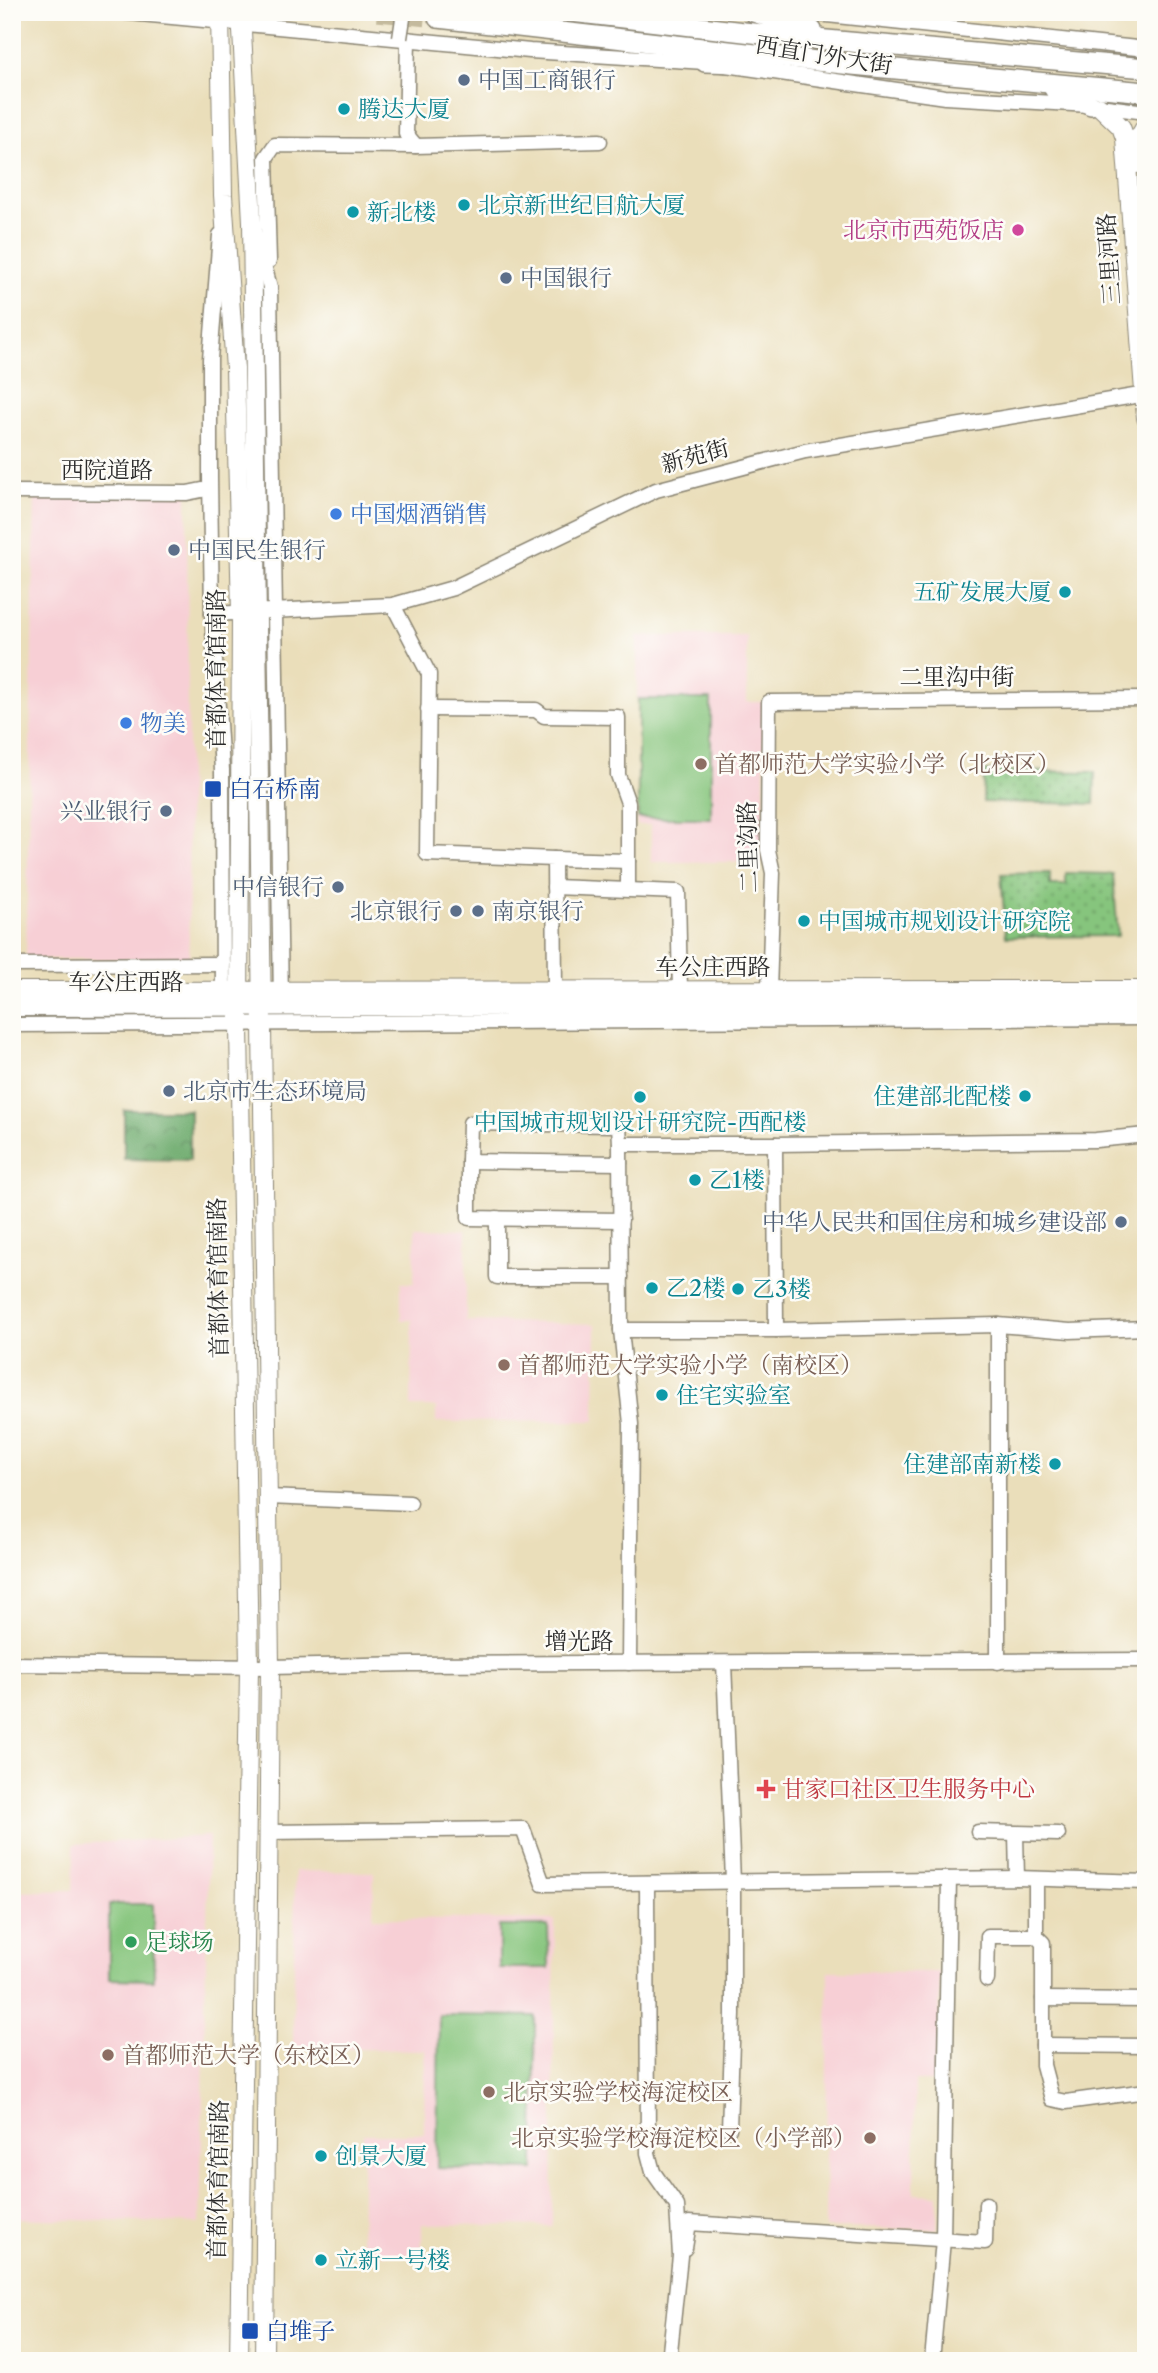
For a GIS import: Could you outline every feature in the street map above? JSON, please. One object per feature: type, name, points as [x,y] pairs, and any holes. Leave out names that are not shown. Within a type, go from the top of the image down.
[{"type":"highway","name":"西直门外大街","points":[[571,12],[857,43],[1146,68]]},
{"type":"highway","points":[[753,12],[857,43]]},
{"type":"highway","name":"西直门外大街","points":[[438,18],[852,65],[1146,92]]},
{"type":"highway","points":[[705,62],[852,65]]},
{"type":"highway","points":[[1037,82],[1095,106]]},
{"type":"main road","name":"首都体育馆南路","points":[[220,18],[223,195],[235,369],[257,612],[233,1004],[248,1667],[239,2361]]},
{"type":"main road","name":"首都体育馆南路","points":[[242,19],[252,222],[270,1667],[264,2361]]},
{"type":"main road","name":"三里河路","points":[[1095,106],[1121,127],[1125,138],[1146,418]]},
{"type":"main road","name":"三里河路","points":[[1146,125],[1138,139],[1137,154],[1146,293]]},
{"type":"main road","name":"车公庄西路","points":[[281,999],[555,991],[1146,990]]},
{"type":"main road","name":"车公庄西路","points":[[12,992],[233,1004]]},
{"type":"main road","name":"车公庄西路","points":[[281,999],[1146,1006]]},
{"type":"main road","points":[[233,1004],[261,1007],[281,999]]},
{"type":"main road","name":"车公庄西路","points":[[12,1007],[233,1004]]},
{"type":"main road","points":[[1024,1006],[1054,1018]]},
{"type":"street","name":"西直门外大街","points":[[119,12],[242,19],[530,51],[705,62],[945,97],[1095,106],[1146,112]]},
{"type":"street","points":[[404,12],[406,134],[416,146]]},
{"type":"street","name":"西直门外大街","points":[[799,12],[1146,49]]},
{"type":"street","points":[[270,287],[266,159],[275,145],[416,146],[600,141]]},
{"type":"street","name":"首都体育馆南路","points":[[223,195],[210,359],[212,614],[222,770],[223,964],[233,1004]]},
{"type":"street","name":"首都体育馆南路","points":[[252,222],[270,287],[257,612],[281,999]]},
{"type":"street","name":"新苑街","points":[[212,614],[393,605],[453,588],[656,490],[805,451],[1145,394]]},
{"type":"street","name":"西院道路","points":[[12,492],[187,493],[202,490]]},
{"type":"street","points":[[393,605],[429,674],[427,855],[628,861]]},
{"type":"street","name":"二里沟中街","points":[[769,702],[1146,699]]},
{"type":"street","name":"二里沟路","points":[[769,702],[768,850],[774,873],[769,991]]},
{"type":"street","points":[[428,709],[536,710],[544,716],[618,718],[618,775],[628,803],[628,889]]},
{"type":"street","points":[[554,859],[555,991]]},
{"type":"street","points":[[554,887],[678,892],[680,991]]},
{"type":"street","points":[[12,965],[223,964]]},
{"type":"street","points":[[12,1025],[233,1004],[261,1007],[1146,1018]]},
{"type":"street","points":[[621,1220],[469,1218],[470,1123],[619,1125],[621,1220],[621,1330],[631,1424],[629,1663]]},
{"type":"street","points":[[620,1144],[1096,1140],[1146,1135]]},
{"type":"street","points":[[775,1144],[776,1330]]},
{"type":"street","points":[[469,1161],[620,1163]]},
{"type":"street","points":[[497,1218],[498,1277],[621,1278]]},
{"type":"street","points":[[998,1325],[998,1662]]},
{"type":"street","points":[[621,1330],[998,1325],[1070,1331],[1146,1328]]},
{"type":"street","points":[[268,1497],[410,1503]]},
{"type":"street","name":"增光路","points":[[12,1664],[270,1667],[1146,1660]]},
{"type":"street","points":[[724,1663],[733,1881],[733,2014],[729,2129]]},
{"type":"street","points":[[268,1832],[523,1829],[543,1884],[1017,1878],[1146,1882]]},
{"type":"street","points":[[978,1832],[1058,1834]]},
{"type":"street","points":[[1016,1834],[1017,1878]]},
{"type":"street","points":[[932,2361],[943,2240],[949,1879]]},
{"type":"street","points":[[1036,1879],[1036,1936],[1043,1943],[1043,2065],[1052,2099],[1066,2102],[1146,2091]]},
{"type":"street","points":[[647,1883],[648,2153],[653,2172],[677,2206],[680,2256],[669,2361]]},
{"type":"street","points":[[988,1980],[988,1936],[1036,1936]]},
{"type":"street","points":[[1043,1999],[1146,2000]]},
{"type":"street","points":[[1043,2045],[1146,2046]]},
{"type":"street","points":[[682,2262],[689,2223],[985,2242],[986,2204]]},
{"type":"shaded area","points":[[35,493],[187,493],[189,959],[26,959]]},
{"type":"shaded area","name":"首都师范大学实验小学（北校区）","points":[[637,636],[747,636],[747,702],[764,702],[764,862],[651,862],[651,825],[637,825]]},
{"type":"shaded area","name":"首都师范大学实验小学（南校区）","points":[[415,1229],[466,1230],[466,1321],[596,1324],[595,1421],[436,1422],[436,1407],[411,1407],[412,1320],[401,1320],[401,1283],[414,1283]]},
{"type":"shaded area","name":"首都师范大学（东校区）","points":[[209,1836],[200,2224],[12,2218],[12,1892],[73,1890],[74,1844]]},
{"type":"shaded area","name":"北京实验学校海淀校区","points":[[295,1871],[374,1872],[373,1918],[555,1920],[552,2226],[422,2224],[422,2255],[361,2254],[363,2134],[424,2134],[425,2050],[293,2048]]},
{"type":"shaded area","name":"北京实验学校海淀校区（小学部）","points":[[828,1971],[940,1972],[939,2081],[915,2081],[914,2194],[938,2195],[937,2229],[825,2228]]},
{"type":"green space","points":[[638,699],[711,699],[711,818],[638,818]]},
{"type":"green space","points":[[984,771],[1095,772],[1094,804],[983,802]]},
{"type":"green space","points":[[1050,873],[1050,885],[1066,885],[1066,873],[1113,874],[1118,936],[1006,937],[1001,874]]},
{"type":"green space","points":[[124,1110],[190,1110],[190,1160],[124,1159]]},
{"type":"green space","name":"足球场","points":[[109,1904],[153,1904],[154,1980],[109,1979]]},
{"type":"green space","points":[[499,1926],[548,1926],[549,1968],[499,1968]]},
{"type":"green space","points":[[439,2015],[535,2016],[534,2170],[437,2168]]},
{"type":"tunnel","points":[[377,12],[438,18]]},
{"type":"place","name":"中国工商银行","points":[[464,80]]},
{"type":"place","name":"腾达大厦","points":[[344,109]]},
{"type":"place","name":"北京新世纪日航大厦","points":[[464,205]]},
{"type":"place","name":"新北楼","points":[[353,212]]},
{"type":"place","name":"北京市西苑饭店","points":[[1018,230]]},
{"type":"place","name":"中国银行","points":[[506,278]]},
{"type":"place","name":"中国烟酒销售","points":[[336,514]]},
{"type":"place","name":"中国民生银行","points":[[174,550]]},
{"type":"place","name":"五矿发展大厦","points":[[1065,592]]},
{"type":"place","name":"物美","points":[[126,723]]},
{"type":"place","name":"首都师范大学实验小学（北校区）","points":[[701,764]]},
{"type":"place","name":"白石桥南","points":[[213,789]]},
{"type":"place","name":"兴业银行","points":[[166,811]]},
{"type":"place","name":"中信银行","points":[[338,887]]},
{"type":"place","name":"北京银行","points":[[456,911]]},
{"type":"place","name":"南京银行","points":[[478,911]]},
{"type":"place","name":"中国城市规划设计研究院","points":[[804,921]]},
{"type":"place","name":"北京市生态环境局","points":[[169,1091]]},
{"type":"place","name":"住建部北配楼","points":[[1025,1096]]},
{"type":"place","name":"中国城市规划设计研究院-西配楼","points":[[640,1097]]},
{"type":"place","name":"乙1楼","points":[[695,1180]]},
{"type":"place","name":"中华人民共和国住房和城乡建设部","points":[[1121,1222]]},
{"type":"place","name":"乙2楼","points":[[652,1288]]},
{"type":"place","name":"乙3楼","points":[[738,1289]]},
{"type":"place","name":"首都师范大学实验小学（南校区）","points":[[504,1365]]},
{"type":"place","name":"住宅实验室","points":[[662,1395]]},
{"type":"place","name":"住建部南新楼","points":[[1055,1464]]},
{"type":"place","name":"甘家口社区卫生服务中心","points":[[766,1789]]},
{"type":"place","name":"足球场","points":[[131,1942]]},
{"type":"place","name":"首都师范大学（东校区）","points":[[108,2055]]},
{"type":"place","name":"北京实验学校海淀校区","points":[[489,2092]]},
{"type":"place","name":"北京实验学校海淀校区（小学部）","points":[[870,2138]]},
{"type":"place","name":"创景大厦","points":[[321,2156]]},
{"type":"place","name":"立新一号楼","points":[[321,2260]]},
{"type":"place","name":"白堆子","points":[[250,2331]]}]
